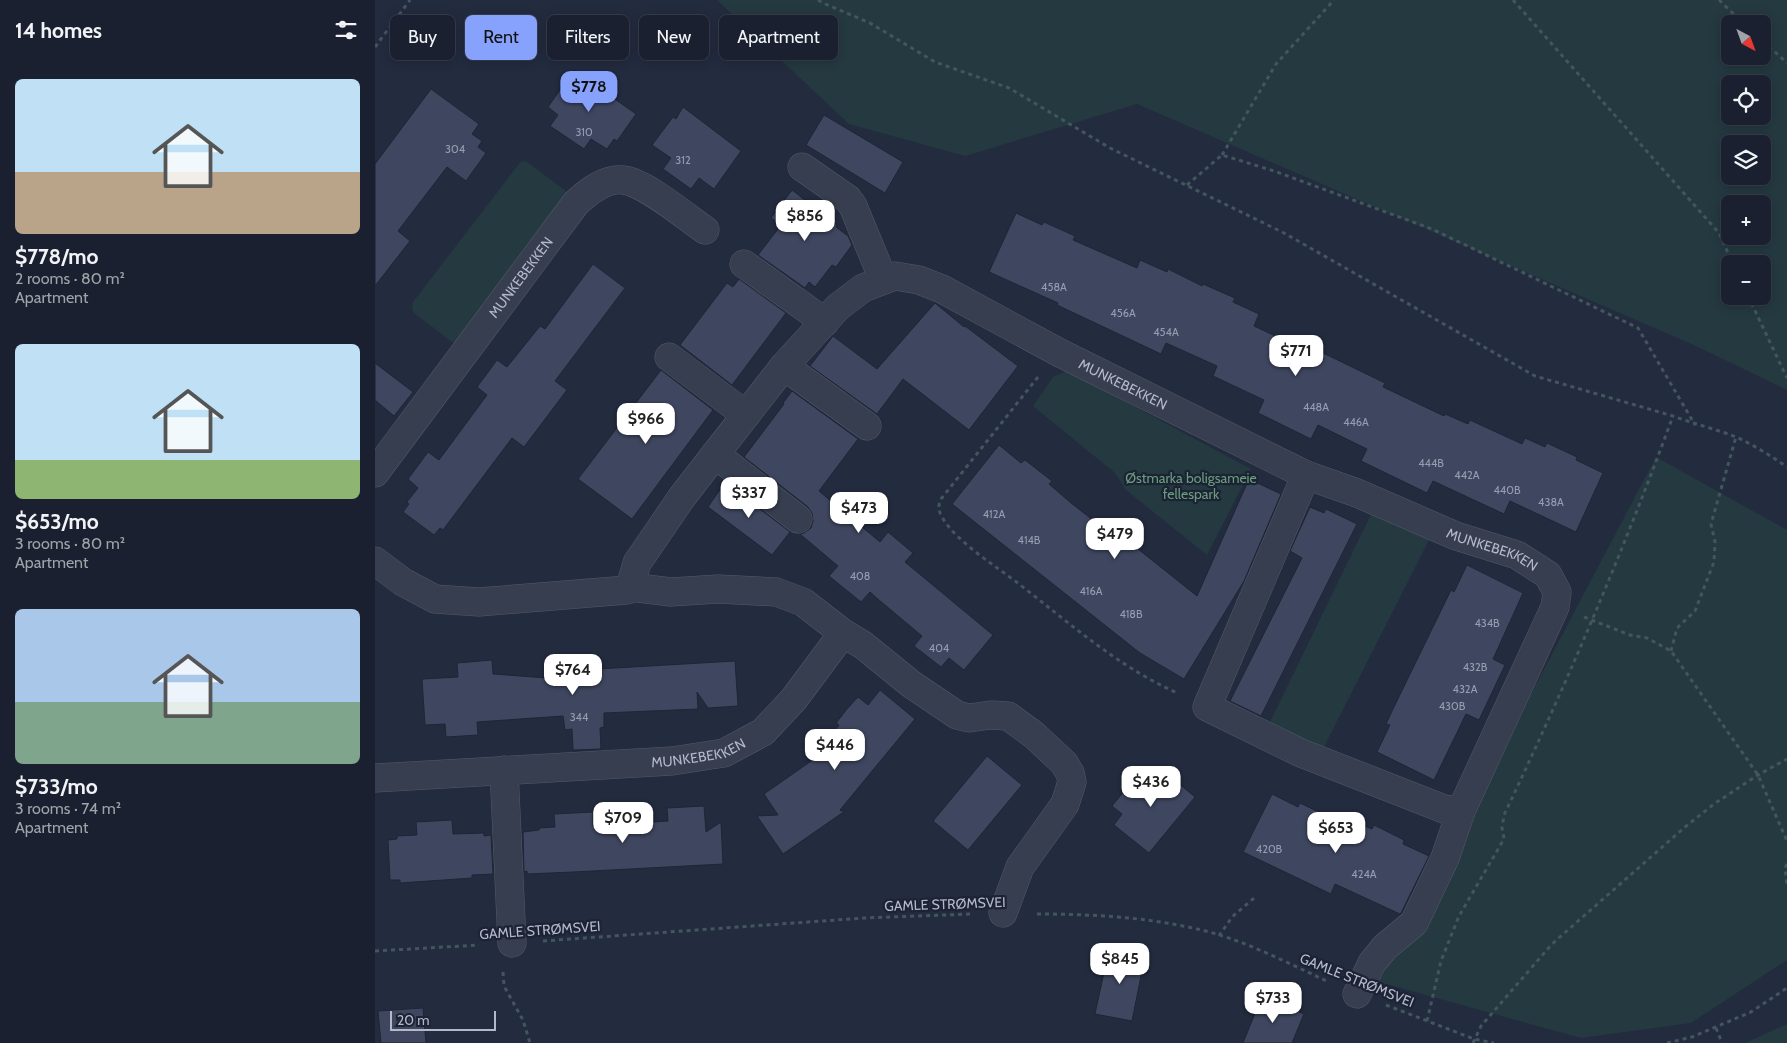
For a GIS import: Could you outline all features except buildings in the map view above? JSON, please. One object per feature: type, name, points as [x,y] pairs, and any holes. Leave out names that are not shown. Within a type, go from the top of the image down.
[{"type":"lane","points":[[802,167],[848,199],[853,206],[883,280]]},
{"type":"lane","name":"MUNKEBEKKEN","points":[[375,473],[576,203],[585,194],[603,184],[623,180],[641,186],[705,230]]},
{"type":"lane","points":[[744,264],[825,322]]},
{"type":"lane","name":"MUNKEBEKKEN","points":[[630,587],[637,563],[682,497],[784,366],[838,307],[863,288],[895,276],[919,280],[942,289],[1060,353],[1305,475],[1357,494],[1456,536],[1517,555],[1548,575],[1557,592],[1555,606]]},
{"type":"lane","points":[[669,356],[746,415]]},
{"type":"lane","points":[[784,366],[867,426]]},
{"type":"lane","points":[[715,454],[798,519]]},
{"type":"lane","points":[[1305,475],[1207,708],[1301,753],[1444,809],[1461,811]]},
{"type":"lane","points":[[375,561],[403,582],[435,599],[479,602],[627,590],[630,587],[671,592],[718,589],[776,592],[803,602],[843,633],[863,645],[911,684],[957,716],[969,718],[991,715],[1007,716],[1034,735],[1064,763],[1070,772],[1072,782],[1065,804],[1020,867],[1003,913]]},
{"type":"lane","points":[[1357,994],[1372,963],[1385,947],[1414,923],[1445,858],[1461,811],[1555,606]]},
{"type":"lane","name":"MUNKEBEKKEN","points":[[375,778],[672,761],[724,753],[763,732],[794,699],[843,633]]},
{"type":"lane","points":[[504,770],[506,944]]},
{"type":"path","points":[[375,47],[409,0]]},
{"type":"path","points":[[818,0],[870,23],[935,62],[1009,88],[1109,148],[1284,233],[1535,376],[1673,416],[1736,437],[1774,457],[1787,467]]},
{"type":"path","points":[[1187,185],[1222,155],[1277,64],[1334,0]]},
{"type":"path","points":[[1513,0],[1719,233],[1729,255]]},
{"type":"path","points":[[1719,0],[1735,15]]},
{"type":"path","points":[[1771,49],[1787,63]]},
{"type":"path","points":[[1222,155],[1274,171],[1432,229],[1638,328],[1696,425]]},
{"type":"path","points":[[1753,305],[1787,378]]},
{"type":"path","points":[[1060,353],[1041,373],[941,500],[938,508],[940,515],[955,533],[980,555],[1097,646],[1150,681],[1207,708]]},
{"type":"path","points":[[1427,1021],[1441,961],[1459,916],[1504,839],[1502,828],[1504,815],[1591,620],[1649,483],[1673,416]]},
{"type":"path","points":[[1671,651],[1677,628],[1695,611],[1714,562],[1715,542],[1711,524],[1736,437]]},
{"type":"path","points":[[1555,606],[1630,635],[1647,638],[1671,651],[1758,775],[1787,841]]},
{"type":"path","points":[[1473,1041],[1481,1026],[1552,944],[1685,826],[1758,775],[1787,759]]},
{"type":"path","points":[[1787,864],[1785,868],[1787,886]]},
{"type":"path","points":[[1219,936],[1232,917],[1254,898]]},
{"type":"path","name":"GAMLE STRØMSVEI","points":[[375,951],[506,944],[864,918],[1003,913],[1086,914],[1142,919],[1199,929],[1243,944],[1357,994],[1473,1041],[1494,1043]]},
{"type":"path","points":[[506,944],[504,986],[523,1020],[530,1043]]},
{"type":"path","points":[[1667,1043],[1692,1037],[1751,1012],[1787,988]]},
{"type":"path","points":[[1716,1028],[1722,1043]]},
{"type":"green space","points":[[717,0],[1787,0],[1787,390],[1696,346],[1137,104],[965,156],[849,124],[781,60],[838,60],[838,15],[733,15]]},
{"type":"green space","points":[[522,161],[527,162],[566,191],[567,197],[459,343],[452,342],[414,313],[412,308],[413,302]]},
{"type":"green space","name":"Østmarka boligsameie fellespark","points":[[1068,371],[1251,469],[1207,555],[1126,490],[1115,473],[1033,406],[1054,376]]},
{"type":"green space","points":[[1656,457],[1787,530],[1787,960],[1691,1023],[1581,1038],[1379,982]]},
{"type":"green space","points":[[1372,512],[1430,538],[1323,749],[1268,726]]},
{"type":"green space","points":[[1787,1024],[1787,1043],[1745,1043]]}]
